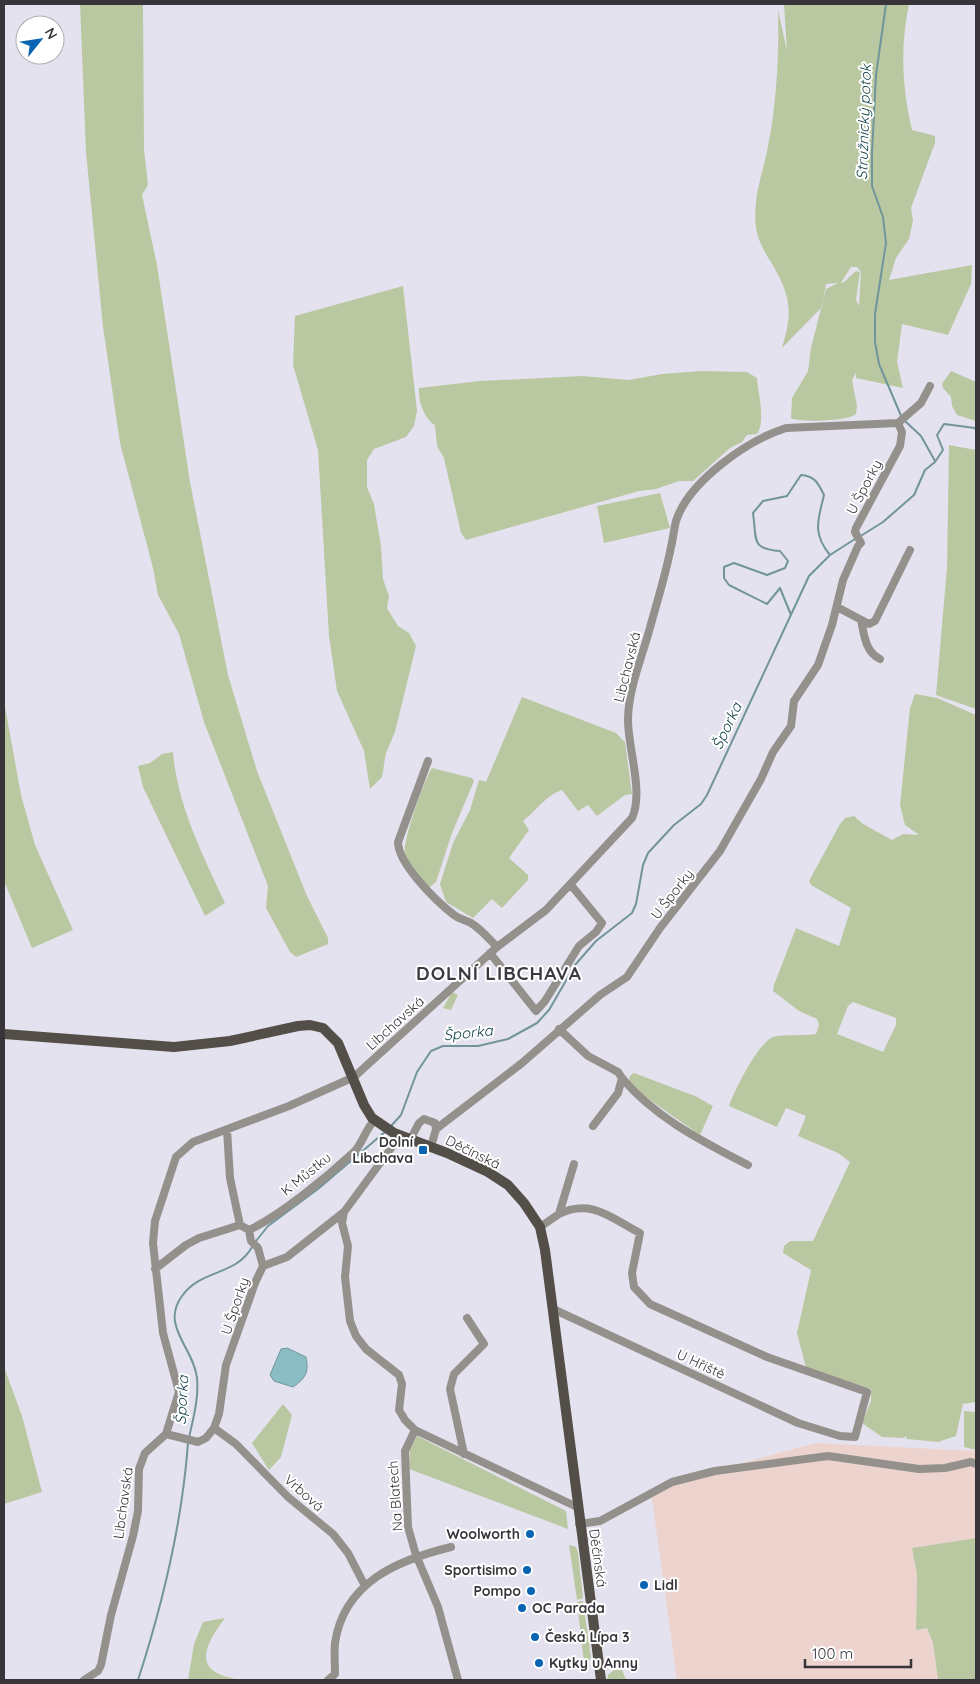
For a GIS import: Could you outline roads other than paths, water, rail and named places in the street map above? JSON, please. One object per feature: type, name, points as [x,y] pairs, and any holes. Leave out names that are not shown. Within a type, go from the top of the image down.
[{"type":"main road","points":[[4,1034],[174,1047],[230,1040],[298,1026],[314,1026],[326,1030],[336,1039],[367,1110],[378,1123]]},
{"type":"main road","name":"Děčínská","points":[[378,1123],[397,1135],[432,1147],[488,1172],[508,1186],[524,1203],[540,1227],[553,1309],[577,1507],[601,1680]]},
{"type":"street","points":[[901,420],[921,403],[930,386]]},
{"type":"street","name":"U Šporky","points":[[436,1129],[522,1063],[600,995],[627,977],[660,928],[720,852],[761,779],[773,752],[791,726],[794,701],[818,665],[837,607],[843,580],[858,546],[862,542],[855,532],[900,446],[901,420]]},
{"type":"street","name":"Libchavská","points":[[84,1680],[98,1671],[101,1665],[111,1615],[138,1511],[141,1462],[145,1453],[166,1434],[179,1392],[163,1332],[153,1243],[155,1221],[176,1157],[193,1142],[289,1106],[354,1077],[490,953],[546,910],[624,828],[636,810],[637,803],[628,730],[630,700],[671,548],[676,521],[685,504],[706,478],[768,433],[786,428],[901,420]]},
{"type":"street","points":[[837,607],[869,624],[875,621],[910,550]]},
{"type":"street","points":[[861,620],[868,648],[874,656],[880,659]]},
{"type":"street","points":[[428,760],[398,842],[398,849],[411,870],[436,899],[456,916],[472,924],[497,947]]},
{"type":"street","points":[[490,953],[536,1011],[545,1001],[579,946],[596,932],[602,923],[571,885]]},
{"type":"street","points":[[559,1029],[588,1056],[618,1072],[640,1096],[684,1130],[748,1165]]},
{"type":"street","points":[[592,1126],[618,1093],[622,1078]]},
{"type":"street","points":[[410,1140],[418,1123],[424,1119],[435,1123],[436,1129],[432,1147]]},
{"type":"street","name":"K Můstku","points":[[249,1230],[283,1209],[356,1150],[363,1134],[378,1123]]},
{"type":"street","points":[[227,1130],[230,1178],[240,1225]]},
{"type":"street","name":"U Šporky","points":[[214,1428],[220,1414],[226,1365],[255,1283],[263,1266],[287,1257],[344,1212],[397,1135]]},
{"type":"street","points":[[540,1227],[559,1214],[574,1164]]},
{"type":"street","name":"U Hřiště","points":[[553,1309],[798,1423],[840,1436],[855,1436],[867,1392],[767,1357],[650,1304],[634,1287],[632,1273],[640,1233],[597,1210],[572,1208],[559,1214]]},
{"type":"street","points":[[344,1212],[342,1223],[348,1246],[345,1276],[350,1321],[356,1336],[366,1349],[399,1375],[402,1384],[399,1410],[413,1433],[464,1454],[577,1507]]},
{"type":"street","points":[[155,1270],[186,1245],[199,1238],[240,1225],[249,1230],[251,1241],[258,1248],[263,1266]]},
{"type":"street","points":[[464,1454],[450,1389],[454,1374],[484,1344],[467,1318]]},
{"type":"street","points":[[166,1434],[194,1443],[206,1438],[214,1428]]},
{"type":"street","name":"Vrbová","points":[[214,1428],[236,1444],[288,1497],[333,1534],[348,1553],[364,1586]]},
{"type":"street","name":"Na Blatech","points":[[413,1433],[405,1451],[408,1527],[416,1555],[438,1607],[458,1680]]},
{"type":"street","points":[[580,1524],[600,1521],[672,1482],[714,1471],[828,1456],[919,1469],[945,1468],[971,1462],[976,1464]]},
{"type":"street","points":[[328,1680],[337,1677],[335,1644],[341,1620],[364,1586],[380,1572],[416,1555],[451,1547]]},
{"type":"water","points":[[287,1348],[306,1357],[307,1362],[306,1374],[293,1387],[274,1381],[270,1375],[281,1349]]},
{"type":"waterway","name":"Stružnický potok","points":[[886,4],[876,75],[872,153],[872,186],[883,217],[886,243],[875,314],[875,342],[879,364],[902,418]]},
{"type":"waterway","name":"Stružnický potok","points":[[905,421],[921,436],[935,461]]},
{"type":"waterway","name":"Šporka","points":[[859,537],[883,522],[914,495],[925,470],[935,462],[943,450],[937,435],[944,424],[975,428],[976,431]]},
{"type":"waterway","points":[[791,615],[780,588],[767,604],[729,585],[724,578],[724,567],[734,563],[767,575],[785,568],[788,561],[780,551],[770,550],[759,545],[755,536],[753,513],[763,501],[787,496],[801,475],[810,477],[818,484],[824,495],[818,526],[821,540],[830,555]]},
{"type":"waterway","name":"Šporka","points":[[391,1126],[401,1115],[417,1072],[431,1051],[443,1046],[478,1046],[508,1039],[537,1023],[549,1010],[575,965],[596,941],[632,913],[636,904],[643,865],[648,853],[674,825],[701,804],[707,795],[809,576],[830,555],[855,539]]},
{"type":"waterway","name":"Šporka","points":[[256,1241],[268,1226],[318,1189],[386,1131]]},
{"type":"waterway","name":"Šporka","points":[[189,1438],[194,1416],[197,1378],[195,1367],[176,1327],[176,1307],[190,1287],[208,1276],[237,1263],[252,1247]]},
{"type":"waterway","name":"Šporka","points":[[138,1680],[156,1622],[170,1563],[181,1503],[188,1443]]},
{"type":"place","name":"Dolní Libchava","points":[[423,1150]]},
{"type":"place","name":"Woolworth","points":[[530,1534]]},
{"type":"place","name":"Sportisimo","points":[[527,1570]]},
{"type":"place","name":"Lidl","points":[[644,1585]]},
{"type":"place","name":"Pompo","points":[[531,1591]]},
{"type":"place","name":"OC Parada","points":[[522,1608]]},
{"type":"place","name":"Česká Lípa 3","points":[[535,1637]]},
{"type":"place","name":"Kytky u Anny","points":[[539,1663]]},
{"type":"district","name":"DOLNÍ LIBCHAVA","points":[[499,973]]}]
